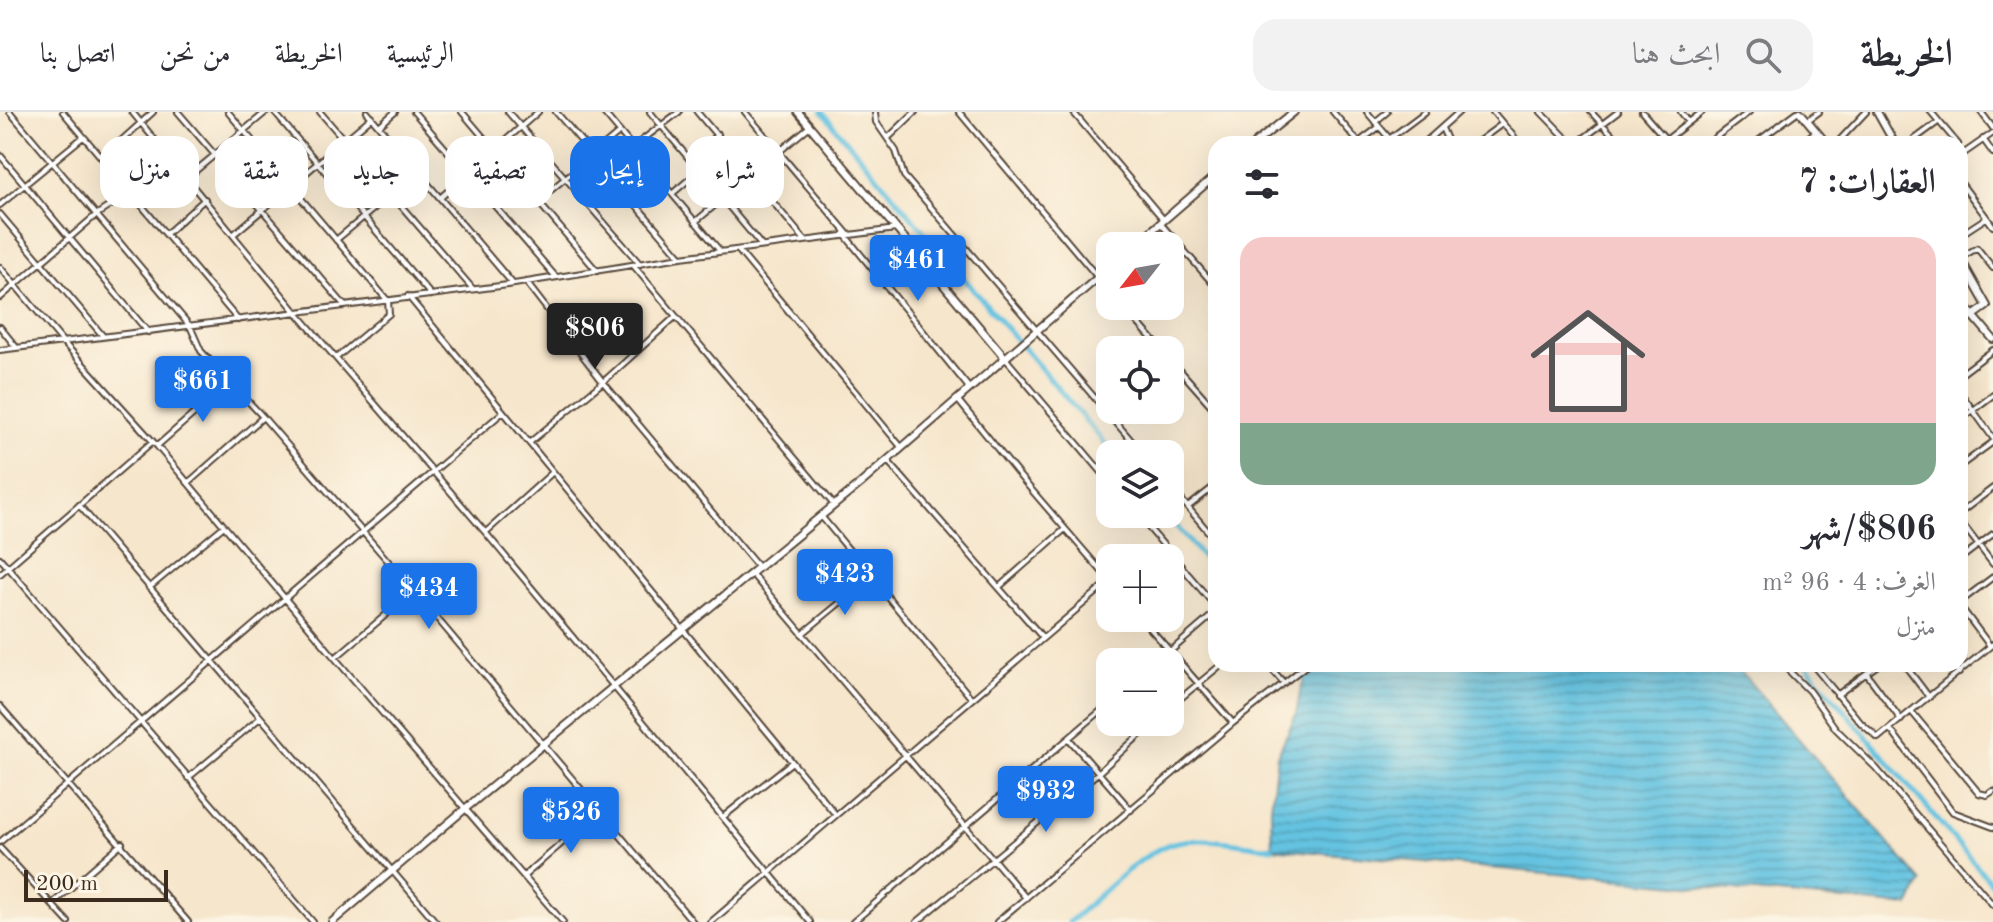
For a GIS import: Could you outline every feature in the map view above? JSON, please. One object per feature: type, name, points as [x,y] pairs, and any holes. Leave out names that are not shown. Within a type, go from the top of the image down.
[{"type":"street","points":[[10,112],[190,326],[201,351],[263,417],[414,591],[693,922]]},
{"type":"street","points":[[63,112],[100,156]]},
{"type":"street","points":[[132,112],[153,136]]},
{"type":"street","points":[[127,136],[153,112]]},
{"type":"street","points":[[178,112],[345,306]]},
{"type":"street","points":[[228,112],[248,136]]},
{"type":"street","points":[[199,168],[266,112]]},
{"type":"street","points":[[274,112],[431,295]]},
{"type":"street","points":[[320,112],[339,136]]},
{"type":"street","points":[[367,112],[387,136]]},
{"type":"street","points":[[379,126],[395,112]]},
{"type":"street","points":[[414,112],[445,149]]},
{"type":"street","points":[[462,112],[482,136]]},
{"type":"street","points":[[508,112],[640,264]]},
{"type":"street","points":[[511,136],[538,112]]},
{"type":"street","points":[[556,112],[577,136]]},
{"type":"street","points":[[603,112],[623,136]]},
{"type":"street","points":[[650,112],[686,154]]},
{"type":"street","points":[[646,136],[679,112]]},
{"type":"street","points":[[697,112],[718,134],[716,136]]},
{"type":"street","points":[[745,112],[765,136]]},
{"type":"street","points":[[798,112],[1096,465]]},
{"type":"street","points":[[875,112],[877,125],[896,151],[904,176],[1131,440]]},
{"type":"street","points":[[888,138],[915,112]]},
{"type":"street","points":[[959,112],[1096,276]]},
{"type":"street","points":[[1073,112],[1208,277]]},
{"type":"street","points":[[1264,136],[1294,112]]},
{"type":"street","points":[[1333,112],[1353,136]]},
{"type":"street","points":[[1367,112],[1386,136]]},
{"type":"street","points":[[1375,122],[1387,112]]},
{"type":"street","points":[[1393,136],[1425,112]]},
{"type":"street","points":[[1432,136],[1459,112]]},
{"type":"street","points":[[1541,112],[1566,136]]},
{"type":"street","points":[[1591,112],[1614,136]]},
{"type":"street","points":[[1585,136],[1618,112]]},
{"type":"street","points":[[1642,112],[1663,136]]},
{"type":"street","points":[[1681,112],[1689,122]]},
{"type":"street","points":[[1674,136],[1702,112]]},
{"type":"street","points":[[1718,136],[1749,112]]},
{"type":"street","points":[[1765,136],[1798,112],[1820,136]]},
{"type":"street","points":[[1807,120],[1819,112]]},
{"type":"street","points":[[1844,136],[1866,112]]},
{"type":"street","points":[[1877,112],[1890,136]]},
{"type":"street","points":[[1931,112],[1952,136]]},
{"type":"street","points":[[1968,150],[1993,130],[1981,112]]},
{"type":"street","points":[[1496,113],[1511,136]]},
{"type":"street","points":[[349,136],[372,117]]},
{"type":"street","points":[[1919,136],[1939,121]]},
{"type":"street","points":[[1486,136],[1502,124]]},
{"type":"street","points":[[784,148],[810,126]]},
{"type":"street","points":[[1368,136],[1379,127]]},
{"type":"street","points":[[1441,128],[1445,136]]},
{"type":"street","points":[[1810,136],[1816,131]]},
{"type":"street","points":[[615,136],[620,132]]},
{"type":"street","points":[[0,205],[83,137]]},
{"type":"street","points":[[1983,139],[1993,153]]},
{"type":"street","points":[[0,155],[148,332]]},
{"type":"street","points":[[308,171],[324,157]]},
{"type":"street","points":[[784,158],[970,389]]},
{"type":"street","points":[[554,188],[570,175]]},
{"type":"street","points":[[673,193],[686,182]]},
{"type":"street","points":[[1150,232],[1208,182]]},
{"type":"street","points":[[429,186],[513,284]]},
{"type":"street","points":[[670,190],[720,252]]},
{"type":"street","points":[[199,192],[297,313],[485,532],[810,922]]},
{"type":"street","points":[[440,198],[445,194]]},
{"type":"street","points":[[1968,194],[1993,225]]},
{"type":"street","points":[[166,234],[205,199]]},
{"type":"street","points":[[0,298],[107,208]]},
{"type":"street","points":[[144,208],[238,320]]},
{"type":"street","points":[[234,234],[265,208]]},
{"type":"street","points":[[308,208],[388,301],[389,314],[336,358]]},
{"type":"street","points":[[336,240],[376,208]]},
{"type":"street","points":[[403,208],[474,290]]},
{"type":"street","points":[[496,208],[556,277]]},
{"type":"street","points":[[544,208],[597,271]]},
{"type":"street","points":[[639,208],[681,257]]},
{"type":"street","points":[[695,222],[712,208]]},
{"type":"street","points":[[730,208],[762,246]]},
{"type":"street","points":[[779,208],[805,240]]},
{"type":"street","points":[[0,214],[103,336]]},
{"type":"street","points":[[1968,230],[1986,218]]},
{"type":"street","points":[[0,350],[474,290],[681,257],[898,229]]},
{"type":"street","points":[[1968,253],[1977,248],[1993,268]]},
{"type":"street","points":[[738,250],[902,448]]},
{"type":"street","points":[[633,265],[834,505]]},
{"type":"street","points":[[0,267],[563,922]]},
{"type":"street","points":[[1968,270],[1990,304],[1968,320]]},
{"type":"street","points":[[332,922],[902,448],[1096,280]]},
{"type":"street","points":[[526,282],[603,382],[758,567]]},
{"type":"street","points":[[408,296],[836,815]]},
{"type":"street","points":[[1968,310],[1993,339]]},
{"type":"street","points":[[529,443],[675,317]]},
{"type":"street","points":[[1135,320],[1150,336]]},
{"type":"street","points":[[0,327],[16,347]]},
{"type":"street","points":[[1968,369],[1993,350]]},
{"type":"street","points":[[1184,375],[1208,402]]},
{"type":"street","points":[[0,574],[231,381]]},
{"type":"street","points":[[1968,414],[1993,395]]},
{"type":"street","points":[[957,399],[1096,565]]},
{"type":"street","points":[[1968,403],[1993,440],[1968,460]]},
{"type":"street","points":[[68,922],[0,845],[67,784],[503,412]]},
{"type":"street","points":[[188,483],[263,417]]},
{"type":"street","points":[[887,460],[1043,638]]},
{"type":"street","points":[[485,532],[553,472]]},
{"type":"street","points":[[1968,507],[1993,488]]},
{"type":"street","points":[[1188,507],[1208,491]]},
{"type":"street","points":[[1184,502],[1208,531]]},
{"type":"street","points":[[79,505],[436,922]]},
{"type":"street","points":[[821,516],[972,699]]},
{"type":"street","points":[[149,588],[224,526]]},
{"type":"street","points":[[1149,528],[1208,600]]},
{"type":"street","points":[[999,587],[1065,529]]},
{"type":"street","points":[[1968,532],[1993,564]]},
{"type":"street","points":[[1968,553],[1993,534]]},
{"type":"street","points":[[0,558],[313,922]]},
{"type":"street","points":[[751,573],[1026,898]]},
{"type":"street","points":[[1968,597],[1993,577]]},
{"type":"street","points":[[802,634],[870,578]]},
{"type":"street","points":[[335,658],[414,591]]},
{"type":"street","points":[[711,922],[1096,593]]},
{"type":"street","points":[[1968,614],[1992,645],[1968,665]]},
{"type":"street","points":[[1174,648],[1208,617]]},
{"type":"street","points":[[1153,632],[1167,648]]},
{"type":"street","points":[[1184,667],[1233,723]]},
{"type":"street","points":[[1184,694],[1211,672]]},
{"type":"street","points":[[1274,672],[1284,683]]},
{"type":"street","points":[[997,922],[1298,672]]},
{"type":"street","points":[[1790,672],[1809,691],[1836,729],[1876,768],[1993,905]]},
{"type":"street","points":[[1820,672],[1837,695],[1878,738],[1959,673]]},
{"type":"street","points":[[1837,695],[1869,672]]},
{"type":"street","points":[[1910,672],[1929,697]]},
{"type":"street","points":[[1867,674],[1901,720]]},
{"type":"street","points":[[0,706],[188,922]]},
{"type":"street","points":[[1911,711],[1979,793],[1987,795],[1993,791]]},
{"type":"street","points":[[853,922],[1096,716]]},
{"type":"street","points":[[188,778],[260,718]]},
{"type":"street","points":[[1890,729],[1953,812],[1993,827]]},
{"type":"street","points":[[917,922],[1139,736]]},
{"type":"street","points":[[1070,740],[1131,810]]},
{"type":"street","points":[[723,817],[792,762]]},
{"type":"street","points":[[524,876],[599,812]]},
{"type":"street","points":[[52,904],[122,843]]},
{"type":"street","points":[[422,922],[430,916]]},
{"type":"water","points":[[1309,672],[1741,672],[1922,882],[1909,906],[1272,848],[1271,808],[1277,756],[1296,715],[1301,687]]},
{"type":"waterway","points":[[822,112],[1102,440]]},
{"type":"waterway","points":[[1178,528],[1208,564]]},
{"type":"waterway","points":[[1300,672],[1306,679]]},
{"type":"waterway","points":[[1812,672],[1993,885]]},
{"type":"waterway","points":[[1069,922],[1133,866],[1173,843],[1210,840],[1272,848]]}]
